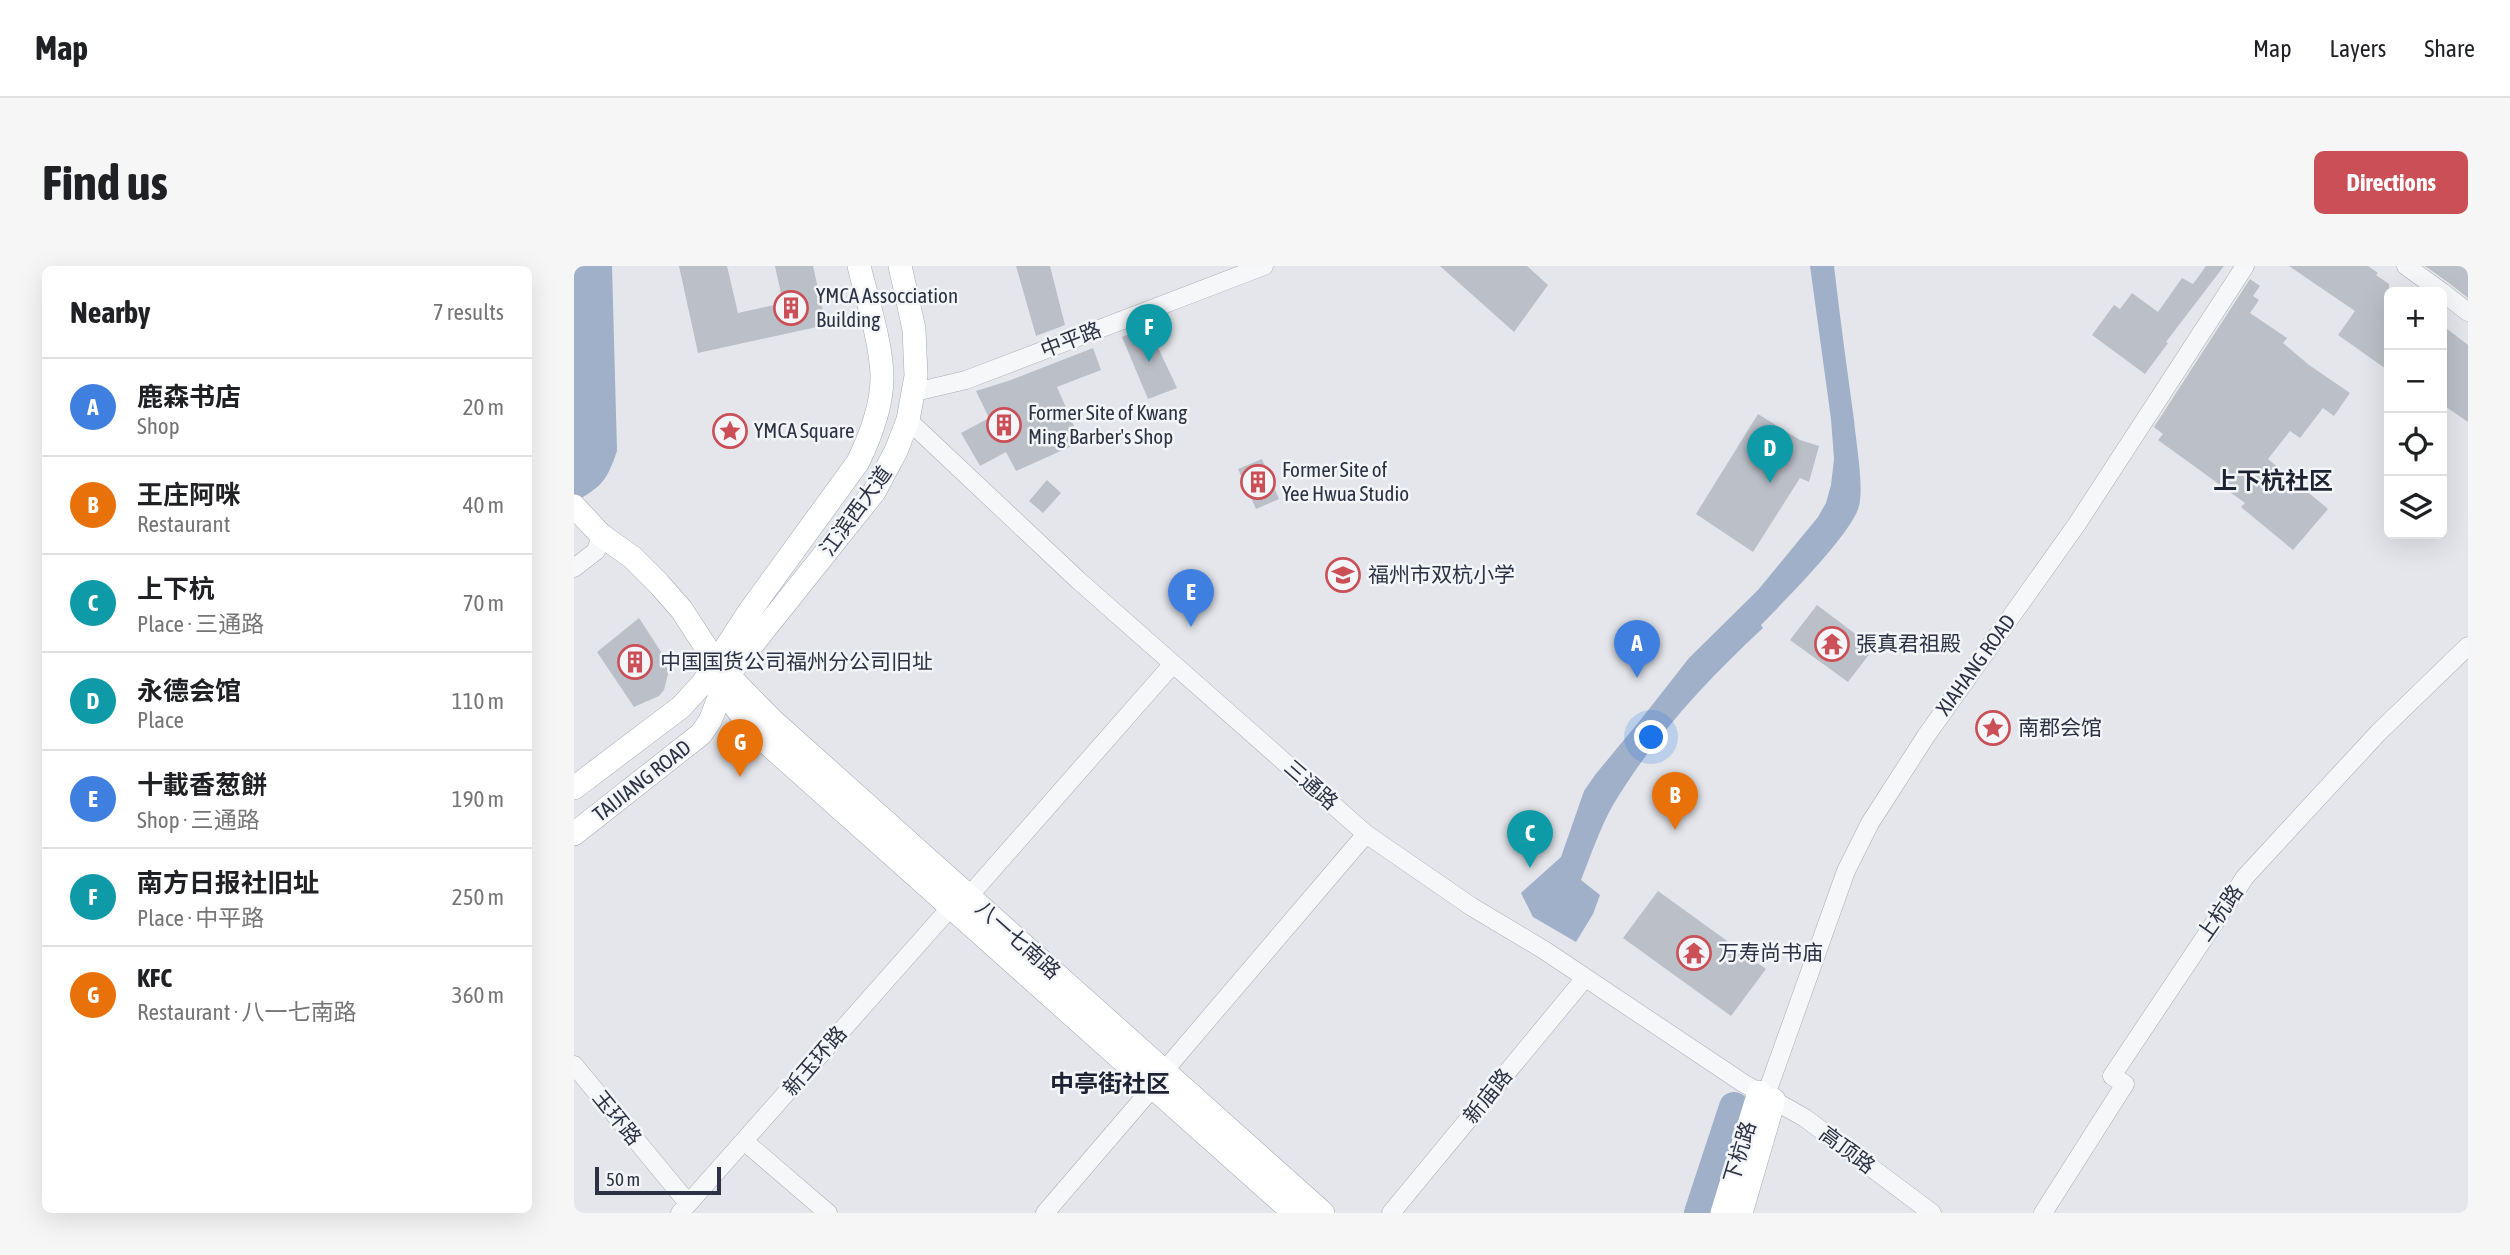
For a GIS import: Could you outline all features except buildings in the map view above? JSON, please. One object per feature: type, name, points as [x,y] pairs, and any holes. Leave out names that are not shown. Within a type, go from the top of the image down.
[{"type":"main road","name":"江滨西大道","points":[[723,675],[749,612],[851,473],[869,435],[880,395],[882,368],[859,266]]},
{"type":"main road","name":"江滨西大道","points":[[723,675],[874,492],[890,467],[915,393],[914,329],[900,266]]},
{"type":"main road","name":"八一七南路","points":[[574,506],[601,535],[632,557],[659,584],[681,609],[723,675],[959,902],[1158,1079],[1323,1213]]},
{"type":"main road","name":"TAIJIANG ROAD","points":[[574,788],[723,675]]},
{"type":"main road","name":"TAIJIANG ROAD","points":[[574,834],[701,734],[717,705],[723,675]]},
{"type":"main road","name":"八一七南路","points":[[1158,1079],[1294,1213]]},
{"type":"main road","name":"下杭路","points":[[1722,1213],[1766,1096]]},
{"type":"main road","name":"下杭路","points":[[1741,1213],[1766,1096]]},
{"type":"street","name":"中平路","points":[[915,393],[966,380],[1264,266]]},
{"type":"street","name":"XIAHANG ROAD","points":[[1766,1096],[1846,871],[1870,823],[1926,736],[2077,524],[2245,266]]},
{"type":"street","points":[[2406,266],[2435,287]]},
{"type":"street","points":[[2447,296],[2468,312]]},
{"type":"street","name":"三通路","points":[[908,420],[1077,580],[1366,834],[1472,907],[1544,950],[1766,1096]]},
{"type":"street","points":[[574,568],[596,551],[601,535]]},
{"type":"street","name":"上杭路","points":[[2043,1213],[2125,1084],[2112,1076],[2245,877],[2378,733],[2468,646]]},
{"type":"street","name":"新玉环路","points":[[684,1208],[1172,665]]},
{"type":"street","points":[[1045,1213],[1366,834]]},
{"type":"street","name":"新庙路","points":[[1391,1213],[1585,978]]},
{"type":"street","name":"玉环路","points":[[574,1065],[684,1208]]},
{"type":"street","name":"高顶路","points":[[1766,1096],[1805,1118],[1932,1213]]},
{"type":"street","points":[[744,1141],[828,1213]]},
{"type":"water","points":[[574,266],[612,266],[617,451],[602,482],[574,502]]},
{"type":"water","points":[[1810,266],[1834,266],[1859,464],[1859,506],[1854,518],[1831,550],[1761,625],[1763,628],[1682,711],[1629,780],[1604,823],[1581,880],[1600,895],[1593,914],[1576,942],[1533,917],[1521,893],[1561,857],[1584,791],[1595,775],[1689,658],[1758,590],[1818,517],[1826,503],[1834,459]]},
{"type":"water","points":[[1720,1115],[1737,1121],[1708,1213],[1686,1213]]},
{"type":"waterway","points":[[1699,1213],[1734,1107]]},
{"type":"place","name":"YMCA Assocciation Building","points":[[791,308]]},
{"type":"place","name":"南方日报社旧址","points":[[1149,362]]},
{"type":"place","name":"Former Site of Kwang Ming Barber's Shop","points":[[1004,425]]},
{"type":"place","name":"YMCA Square","points":[[730,431]]},
{"type":"place","name":"Former Site of Yee Hwua Studio","points":[[1258,482]]},
{"type":"place","name":"永德会馆","points":[[1770,483]]},
{"type":"place","name":"福州市双杭小学","points":[[1343,575]]},
{"type":"place","name":"十載香葱餅","points":[[1191,627]]},
{"type":"place","name":"張真君祖殿","points":[[1832,644]]},
{"type":"place","name":"中国国货公司福州分公司旧址","points":[[635,662]]},
{"type":"place","name":"鹿森书店","points":[[1637,678]]},
{"type":"place","name":"南郡会馆","points":[[1993,728]]},
{"type":"place","name":"KFC","points":[[740,777]]},
{"type":"place","name":"王庄阿咪","points":[[1675,830]]},
{"type":"place","name":"上下杭","points":[[1530,868]]},
{"type":"place","name":"万寿尚书庙","points":[[1694,953]]},
{"type":"district","name":"上下杭社区","points":[[2273,481]]},
{"type":"district","name":"中亭街社区","points":[[1110,1084]]}]
